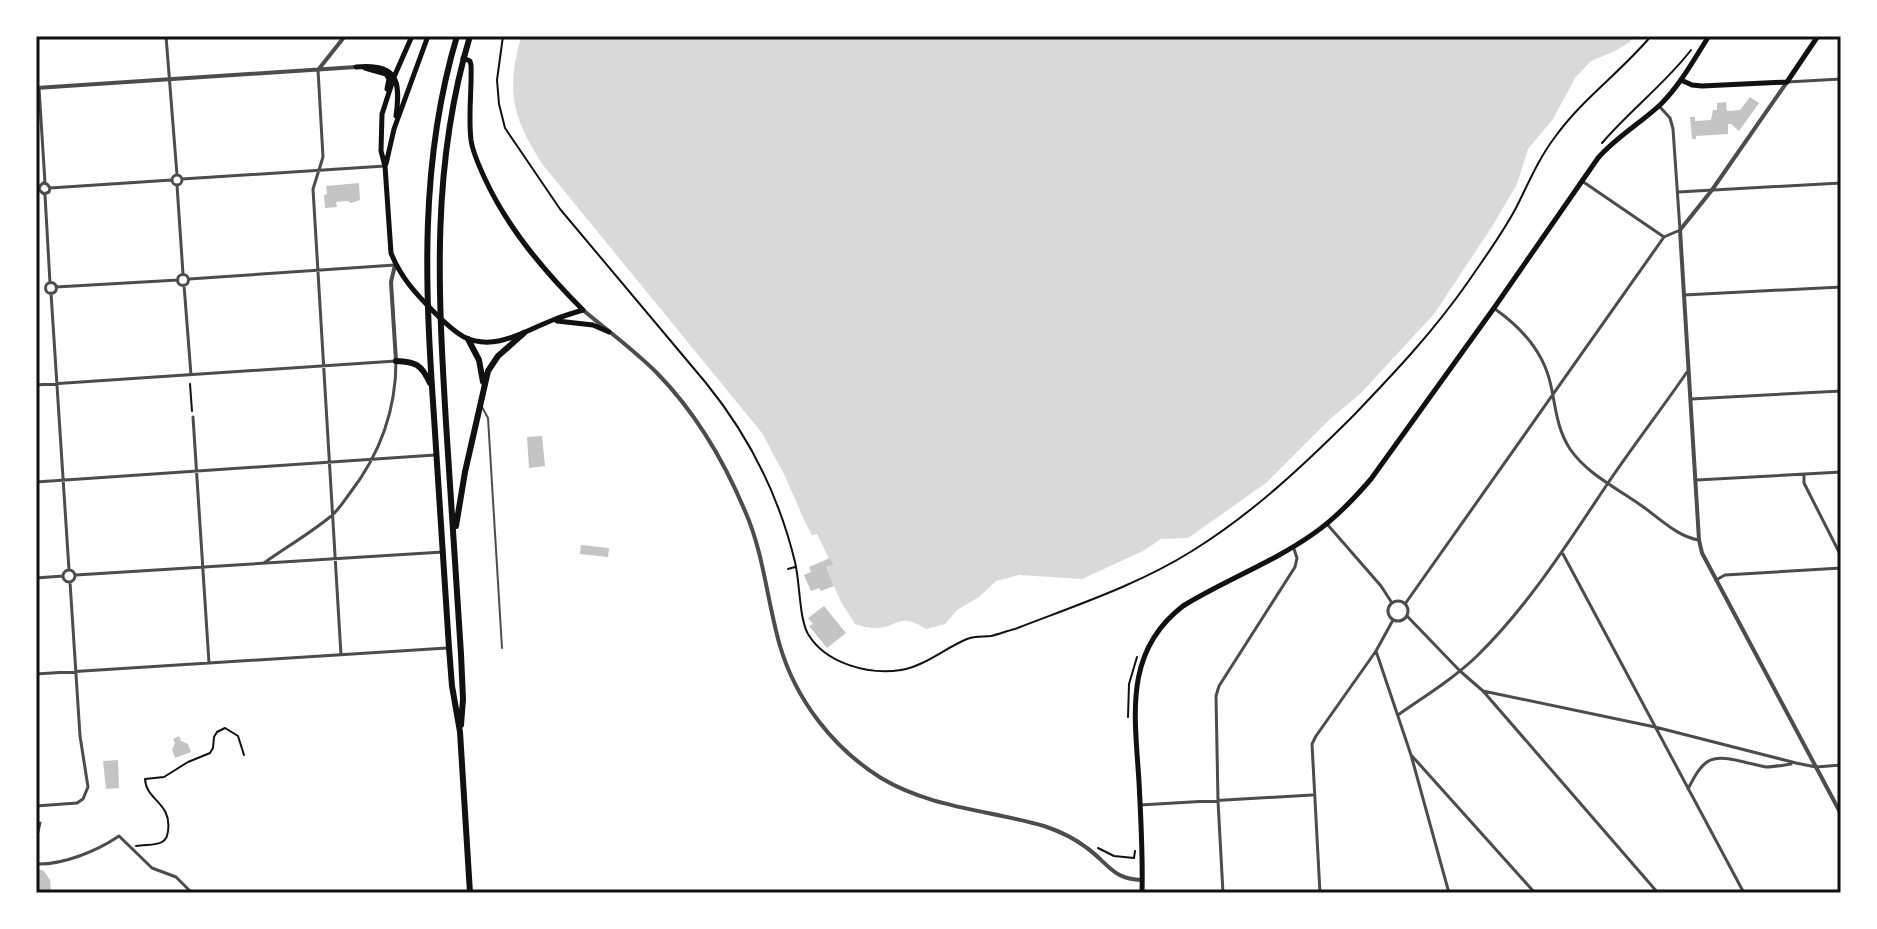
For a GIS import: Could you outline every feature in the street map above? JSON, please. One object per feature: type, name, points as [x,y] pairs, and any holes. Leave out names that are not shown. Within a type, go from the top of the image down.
[{"type":"highway","points":[[457,36],[434,143],[427,214],[427,282],[449,648],[460,732],[470,893]]},
{"type":"highway","points":[[460,732],[463,688],[441,347],[439,237],[442,177],[450,117],[470,36]]},
{"type":"highway","points":[[454,538],[484,385],[494,360],[524,333]]},
{"type":"highway","points":[[468,339],[479,360],[484,385]]},
{"type":"highway","points":[[396,361],[418,365],[432,387]]},
{"type":"main road","points":[[382,114],[412,36]]},
{"type":"main road","points":[[385,166],[394,129],[428,36]]},
{"type":"main road","points":[[1142,893],[1135,693],[1142,661],[1153,639],[1183,606],[1293,547],[1327,524],[1349,504],[1371,479],[1582,181],[1613,142],[1659,106],[1681,80],[1709,36]]},
{"type":"main road","points":[[1681,80],[1702,86],[1787,82],[1818,36]]},
{"type":"main road","points":[[356,67],[380,71],[389,79],[382,114],[381,151],[385,166],[391,253],[395,265],[406,284],[450,328],[468,339],[496,342],[583,310],[561,289],[525,245],[484,178],[471,143],[471,65],[463,58]]},
{"type":"main road","points":[[356,67],[379,66],[394,77],[398,92],[394,129]]},
{"type":"main road","points":[[552,320],[593,325],[609,332]]},
{"type":"street","points":[[166,36],[177,175]]},
{"type":"street","points":[[341,655],[313,189],[323,157],[318,70],[345,36]]},
{"type":"street","points":[[50,188],[45,183],[38,88],[356,67]]},
{"type":"street","points":[[1405,604],[1664,237],[1680,230],[1712,190],[1787,82],[1841,79]]},
{"type":"street","points":[[1659,106],[1672,123],[1702,553],[1841,814]]},
{"type":"street","points":[[177,175],[182,179],[385,166]]},
{"type":"street","points":[[172,180],[177,175]]},
{"type":"street","points":[[177,185],[182,179]]},
{"type":"street","points":[[172,180],[177,185]]},
{"type":"street","points":[[50,188],[172,180]]},
{"type":"street","points":[[1582,181],[1664,237]]},
{"type":"street","points":[[45,183],[38,189],[45,194]]},
{"type":"street","points":[[1678,192],[1841,183]]},
{"type":"street","points":[[177,185],[183,274]]},
{"type":"street","points":[[45,194],[50,188]]},
{"type":"street","points":[[45,194],[50,283]]},
{"type":"street","points":[[189,279],[395,265],[391,282],[396,384],[382,442],[332,516],[264,563]]},
{"type":"street","points":[[183,274],[189,279]]},
{"type":"street","points":[[178,280],[183,274]]},
{"type":"street","points":[[189,279],[184,285],[191,375]]},
{"type":"street","points":[[178,280],[184,285]]},
{"type":"street","points":[[56,287],[178,280]]},
{"type":"street","points":[[50,283],[56,287]]},
{"type":"street","points":[[50,283],[43,288],[51,293]]},
{"type":"street","points":[[51,293],[56,287]]},
{"type":"street","points":[[1684,295],[1841,287]]},
{"type":"street","points":[[51,293],[69,570]]},
{"type":"street","points":[[1494,308],[1531,341],[1550,383],[1557,421],[1570,448],[1590,471],[1684,536],[1699,540]]},
{"type":"street","points":[[583,310],[670,387],[715,451],[746,512],[758,546],[785,661],[811,711],[838,744],[872,772],[902,789],[964,809],[1055,830],[1087,848],[1120,876],[1142,880]]},
{"type":"street","points":[[36,385],[396,361]]},
{"type":"street","points":[[1398,715],[1460,671],[1522,607],[1689,369]]},
{"type":"street","points":[[1691,399],[1841,391]]},
{"type":"street","points":[[193,417],[209,663]]},
{"type":"street","points":[[36,482],[436,455]]},
{"type":"street","points":[[1696,480],[1841,472]]},
{"type":"street","points":[[1804,475],[1804,483],[1841,556]]},
{"type":"street","points":[[1327,524],[1392,603]]},
{"type":"street","points":[[1223,893],[1215,705],[1219,686],[1295,567],[1297,558],[1293,547]]},
{"type":"street","points":[[76,575],[443,552]]},
{"type":"street","points":[[1563,552],[1744,893]]},
{"type":"street","points":[[1716,580],[1725,575],[1841,568]]},
{"type":"street","points":[[69,570],[76,575]]},
{"type":"street","points":[[63,576],[69,570]]},
{"type":"street","points":[[70,582],[76,575]]},
{"type":"street","points":[[36,578],[63,576]]},
{"type":"street","points":[[63,576],[65,581],[70,582]]},
{"type":"street","points":[[36,806],[77,803],[83,799],[88,787],[80,736],[70,582]]},
{"type":"street","points":[[1398,601],[1405,604],[1407,616],[1399,621],[1393,620],[1388,612],[1389,606],[1398,601]]},
{"type":"street","points":[[1407,616],[1483,691],[1658,893]]},
{"type":"street","points":[[1320,893],[1311,753],[1314,740],[1376,651],[1393,620]]},
{"type":"street","points":[[36,674],[449,648]]},
{"type":"street","points":[[1376,651],[1411,755],[1449,893]]},
{"type":"street","points":[[1483,691],[1655,727],[1796,763],[1816,767],[1841,765]]},
{"type":"street","points":[[1411,755],[1535,893]]},
{"type":"street","points":[[1688,789],[1697,771],[1715,758],[1725,757],[1766,767],[1796,763]]},
{"type":"street","points":[[1140,805],[1314,795]]},
{"type":"street","points":[[36,840],[40,823]]},
{"type":"street","points":[[36,864],[54,863],[84,853],[119,836],[152,868],[176,877],[192,893]]},
{"type":"lane","points":[[480,404],[488,418],[502,648]]},
{"type":"path","points":[[503,36],[497,80],[505,128],[560,209],[737,424],[777,504],[796,567],[806,630],[813,641],[842,662],[884,671],[910,668],[970,638],[1000,634],[1144,577],[1191,552],[1284,483],[1420,346],[1491,249],[1553,139],[1588,97],[1651,36]]},
{"type":"path","points":[[1596,151],[1627,116],[1672,74],[1698,41]]},
{"type":"path","points":[[190,384],[192,411]]},
{"type":"path","points":[[788,569],[796,567]]},
{"type":"path","points":[[1129,725],[1129,684],[1139,651]]},
{"type":"path","points":[[131,848],[159,843],[168,835],[167,813],[145,787],[145,779],[164,777],[210,753],[217,732],[225,728],[238,736],[244,755]]},
{"type":"path","points":[[1094,846],[1114,856],[1134,858],[1135,848]]},
{"type":"shaded area","points":[[521,36],[1634,36],[1613,52],[1591,61],[1575,78],[1553,119],[1528,149],[1517,184],[1493,225],[1434,314],[1361,393],[1330,419],[1266,483],[1188,538],[1161,539],[1143,551],[1082,579],[1019,575],[996,581],[979,597],[957,610],[945,624],[926,629],[909,621],[875,628],[855,624],[841,602],[826,567],[832,565],[817,534],[812,535],[806,524],[762,433],[543,165],[533,148],[518,118],[513,89]]},
{"type":"building","points":[[1750,97],[1759,103],[1739,131],[1728,124],[1728,134],[1696,136],[1692,139],[1690,117],[1695,117],[1695,121],[1711,120],[1717,103],[1726,102],[1727,111],[1740,110]]},
{"type":"building","points":[[359,183],[360,200],[336,202],[337,207],[325,208],[326,186]]},
{"type":"building","points":[[542,436],[545,466],[529,468],[527,437]]},
{"type":"building","points":[[581,545],[609,548],[608,557],[580,554]]},
{"type":"building","points":[[830,558],[833,565],[826,567],[834,586],[811,591],[804,575],[811,572],[809,567]]},
{"type":"building","points":[[824,606],[846,633],[827,648],[809,626],[813,624],[808,618]]},
{"type":"building","points":[[179,736],[191,752],[175,758],[173,739]]},
{"type":"building","points":[[118,760],[119,788],[106,789],[103,761]]},
{"type":"building","points":[[36,868],[44,871],[50,880],[51,891],[36,893]]}]
